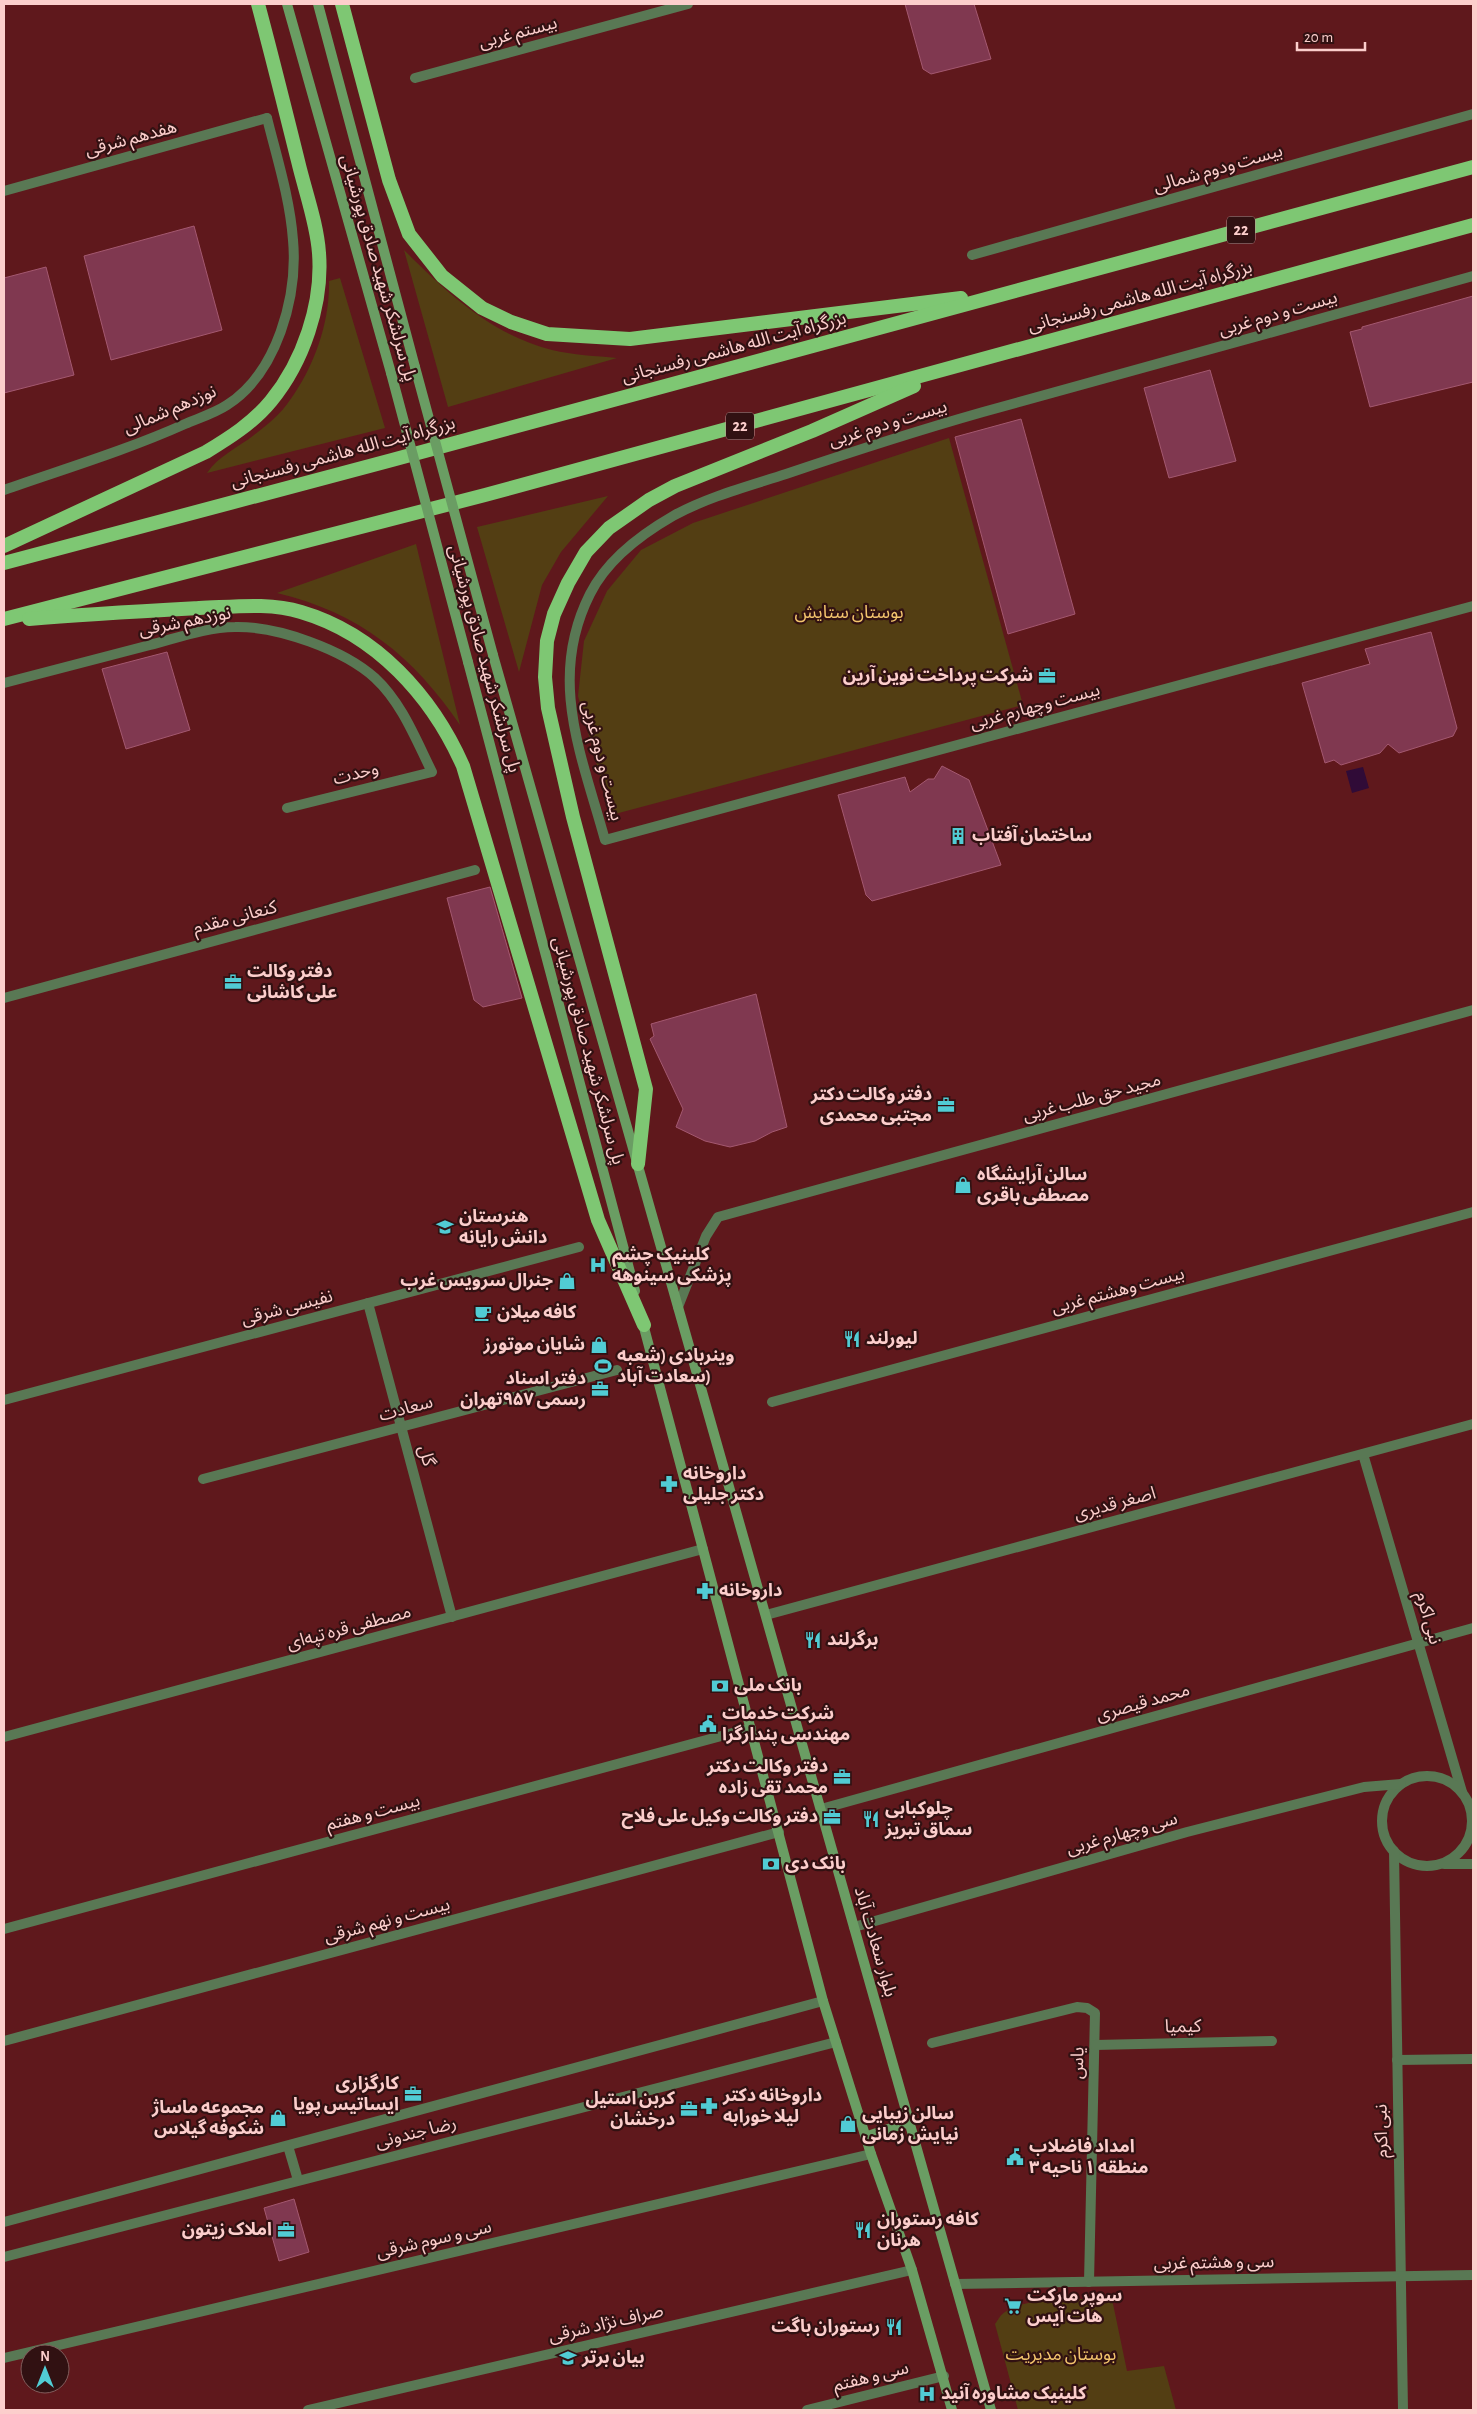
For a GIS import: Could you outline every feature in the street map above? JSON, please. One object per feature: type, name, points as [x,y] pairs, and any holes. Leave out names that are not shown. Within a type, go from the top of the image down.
[{"type":"highway","points":[[4,546],[206,452],[221,443],[243,428],[272,400],[297,362],[315,308],[319,278],[319,253],[287,115],[258,4]]},
{"type":"highway","points":[[342,4],[389,180],[409,234],[442,276],[482,308],[511,322],[547,334],[630,339],[1008,292]]},
{"type":"highway","name":"بزرگراه آیت الله هاشمی رفسنجانی","points":[[4,563],[392,460],[1473,167]]},
{"type":"highway","name":"بزرگراه آیت الله هاشمی رفسنجانی","points":[[4,620],[486,495],[956,368],[1473,225]]},
{"type":"highway","points":[[638,1164],[646,1089],[573,817],[548,708],[545,677],[547,641],[554,614],[586,552],[609,528],[649,500],[675,486],[812,431],[956,368]]},
{"type":"highway","points":[[4,620],[110,612],[226,607],[261,606],[300,611],[336,626],[368,645],[414,687],[450,737],[463,766],[598,1220],[644,1325]]},
{"type":"main road","name":"پل سرلشکر شهید صادق پورشیانی","points":[[287,4],[391,373],[644,1325]]},
{"type":"main road","name":"پل سرلشکر شهید صادق پورشیانی","points":[[318,4],[493,655],[638,1164]]},
{"type":"main road","name":"بلوار سعادت آباد","points":[[638,1164],[991,2410]]},
{"type":"main road","points":[[644,1325],[823,2001],[865,2137],[912,2270],[944,2376],[952,2410]]},
{"type":"main road","points":[[865,2137],[909,2122]]},
{"type":"street","name":"بیستم غربی","points":[[415,78],[688,4]]},
{"type":"street","name":"بیست ودوم شمالی","points":[[972,256],[1473,114]]},
{"type":"street","name":"هفدهم شرقی","points":[[4,191],[267,118]]},
{"type":"street","name":"نوزدهم شمالی","points":[[4,490],[160,436],[227,406],[244,390],[266,363],[281,331],[290,298],[294,264],[291,217],[267,118]]},
{"type":"street","name":"بیست و دوم غربی","points":[[605,840],[570,710],[568,678],[575,632],[590,592],[612,563],[639,537],[676,515],[724,495],[911,432],[1473,276]]},
{"type":"street","name":"بیست وچهارم غربی","points":[[605,840],[1473,606]]},
{"type":"street","name":"نوزدهم شرقی","points":[[4,683],[197,633],[235,627],[272,631],[305,640],[342,656],[375,678],[398,705],[432,772]]},
{"type":"street","name":"وحدت","points":[[287,808],[432,772]]},
{"type":"street","name":"کنعانی مقدم","points":[[4,998],[475,870]]},
{"type":"street","name":"مجید حق طلب غربی","points":[[678,1307],[706,1236],[718,1217],[1473,1010]]},
{"type":"street","name":"بیست وهشتم غربی","points":[[772,1402],[1473,1212]]},
{"type":"street","name":"نفیسی شرقی","points":[[4,1400],[579,1247]]},
{"type":"street","name":"گل","points":[[368,1303],[452,1617]]},
{"type":"street","name":"سعادت","points":[[203,1479],[617,1370]]},
{"type":"street","name":"اصغر قدیری","points":[[766,1615],[1473,1424]]},
{"type":"street","name":"نبی اکرم","points":[[1364,1454],[1462,1792]]},
{"type":"street","name":"مصطفی قره تپه‌ای","points":[[4,1737],[703,1549]]},
{"type":"street","name":"محمد قیصری","points":[[821,1810],[1473,1628]]},
{"type":"street","name":"بیست و هفتم","points":[[4,1930],[751,1728]]},
{"type":"street","points":[[1441,1864],[1454,1857],[1465,1846],[1471,1832],[1473,1817],[1469,1804],[1462,1792],[1451,1783],[1425,1776],[1412,1778],[1401,1784],[1391,1794],[1384,1806],[1383,1833],[1394,1851],[1410,1863],[1425,1866],[1473,1864]]},
{"type":"street","name":"سی وچهارم غربی","points":[[854,1927],[1196,1830],[1364,1786],[1401,1784]]},
{"type":"street","name":"بیست و نهم شرقی","points":[[4,2041],[778,1832]]},
{"type":"street","name":"نبی اکرم","points":[[1394,1851],[1403,2410]]},
{"type":"street","name":"رضا جندونی","points":[[4,2222],[823,2001]]},
{"type":"street","name":"یاس","points":[[932,2043],[1076,2007],[1087,2008],[1095,2013],[1089,2282]]},
{"type":"street","name":"کیمیا","points":[[1095,2045],[1272,2041]]},
{"type":"street","name":"رضا جندونی","points":[[4,2257],[836,2042]]},
{"type":"street","points":[[1397,2060],[1473,2059]]},
{"type":"street","points":[[288,2146],[298,2180]]},
{"type":"street","name":"سی و سوم شرقی","points":[[4,2358],[871,2154]]},
{"type":"street","name":"صراف‌ نژاد شرقی","points":[[308,2410],[912,2270]]},
{"type":"street","name":"سی و هشتم غربی","points":[[955,2284],[1473,2275]]},
{"type":"street","name":"سی و هفتم","points":[[807,2410],[944,2376]]},
{"type":"green space","points":[[404,250],[453,296],[490,323],[509,334],[552,350],[617,358],[448,407]]},
{"type":"green space","points":[[340,278],[385,428],[207,473],[223,457],[269,423],[282,410],[299,387],[319,344],[327,312],[329,281]]},
{"type":"green space","name":"بوستان ستایش","points":[[949,438],[1023,705],[615,814],[609,809],[578,696],[584,641],[607,591],[641,550],[693,523]]},
{"type":"green space","points":[[608,496],[561,552],[542,585],[519,672],[477,527]]},
{"type":"green space","points":[[416,544],[460,725],[423,678],[382,641],[359,625],[334,612],[277,593]]},
{"type":"green space","name":"بوستان مدیریت","points":[[1112,2299],[1127,2371],[1164,2366],[1176,2410],[1018,2410],[995,2324],[1001,2316],[1016,2307],[1042,2301]]},
{"type":"shaded area","points":[[1363,767],[1369,788],[1352,793],[1346,771]]},
{"type":"building","points":[[905,4],[974,4],[991,59],[931,74],[923,69]]},
{"type":"building","points":[[194,226],[222,330],[111,360],[84,256]]},
{"type":"building","points":[[46,267],[74,375],[4,393],[4,278]]},
{"type":"building","points":[[1473,296],[1473,382],[1370,407],[1350,332]]},
{"type":"building","points":[[1210,370],[1236,461],[1169,478],[1144,388]]},
{"type":"building","points":[[1021,419],[1075,614],[1008,634],[955,437]]},
{"type":"building","points":[[1431,632],[1457,728],[1453,736],[1399,753],[1388,744],[1380,753],[1341,765],[1334,760],[1325,763],[1302,683],[1370,664],[1365,649]]},
{"type":"building","points":[[167,652],[190,730],[126,749],[102,669]]},
{"type":"building","points":[[942,766],[969,780],[1001,865],[872,901],[866,895],[838,795],[905,777],[910,792],[928,779],[934,779]]},
{"type":"building","points":[[490,887],[522,998],[483,1007],[474,1000],[447,898]]},
{"type":"building","points":[[756,994],[787,1127],[755,1141],[730,1147],[705,1141],[676,1127],[683,1109],[650,1039],[654,1036],[651,1024]]},
{"type":"building","name":"املاک زیتون","points":[[294,2199],[309,2252],[279,2261],[264,2208]]},
{"type":"place","name":"شرکت پرداخت نوین آرین","points":[[1047,676]]},
{"type":"place","name":"ساختمان آفتاب","points":[[958,836]]},
{"type":"place","name":"دفتر وکالت علی کاشانی","points":[[233,982]]},
{"type":"place","name":"دفتر وکالت دکتر مجتبی محمدی","points":[[946,1105]]},
{"type":"place","name":"سالن آرایشگاه مصطفی باقری","points":[[963,1185]]},
{"type":"place","name":"هنرستان دانش رایانه","points":[[445,1227]]},
{"type":"place","name":"کلینیک چشم پزشکی سینوهه","points":[[598,1265]]},
{"type":"place","name":"جنرال سرویس غرب","points":[[567,1281]]},
{"type":"place","name":"کافه میلان","points":[[483,1313]]},
{"type":"place","name":"لیورلند","points":[[852,1339]]},
{"type":"place","name":"شایان موتورز","points":[[599,1345]]},
{"type":"place","name":"وینربادی (شعبه سعادت آباد)","points":[[603,1366]]},
{"type":"place","name":"دفتر اسناد رسمی ۹۵۷تهران","points":[[600,1389]]},
{"type":"place","name":"داروخانه دکتر جلیلی","points":[[669,1484]]},
{"type":"place","name":"داروخانه","points":[[705,1591]]},
{"type":"place","name":"برگرلند","points":[[813,1640]]},
{"type":"place","name":"بانک ملی","points":[[720,1686]]},
{"type":"place","name":"شرکت خدمات مهندسى پندارگرا","points":[[708,1724]]},
{"type":"place","name":"دفتر وکالت دکتر محمد تقی زاده","points":[[842,1777]]},
{"type":"place","name":"دفتر وکالت وکیل علی فلاح","points":[[832,1817]]},
{"type":"place","name":"چلوکبابی سماق تبریز","points":[[871,1819]]},
{"type":"place","name":"بانک دی","points":[[771,1864]]},
{"type":"place","name":"کارگزاری ایساتیس پویا","points":[[413,2094]]},
{"type":"place","name":"داروخانه دکتر لیلا خورابه","points":[[709,2106]]},
{"type":"place","name":"کربن استیل درخشان","points":[[689,2109]]},
{"type":"place","name":"مجموعه ماساژ شکوفه گیلاس","points":[[278,2118]]},
{"type":"place","name":"سالن زیبایی نیایش زمانی","points":[[848,2124]]},
{"type":"place","name":"امداد فاضلاب منطقه ۱ ناحیه ۳","points":[[1015,2157]]},
{"type":"place","name":"املاک زیتون","points":[[286,2230]]},
{"type":"place","name":"كافه رستوران هرنان","points":[[863,2230]]},
{"type":"place","name":"سوپر مارکت هات آیس","points":[[1013,2306]]},
{"type":"place","name":"رستوران باگت","points":[[894,2327]]},
{"type":"place","name":"بیان برتر","points":[[568,2358]]},
{"type":"place","name":"کلینیک مشاوره آنید","points":[[927,2394]]}]
